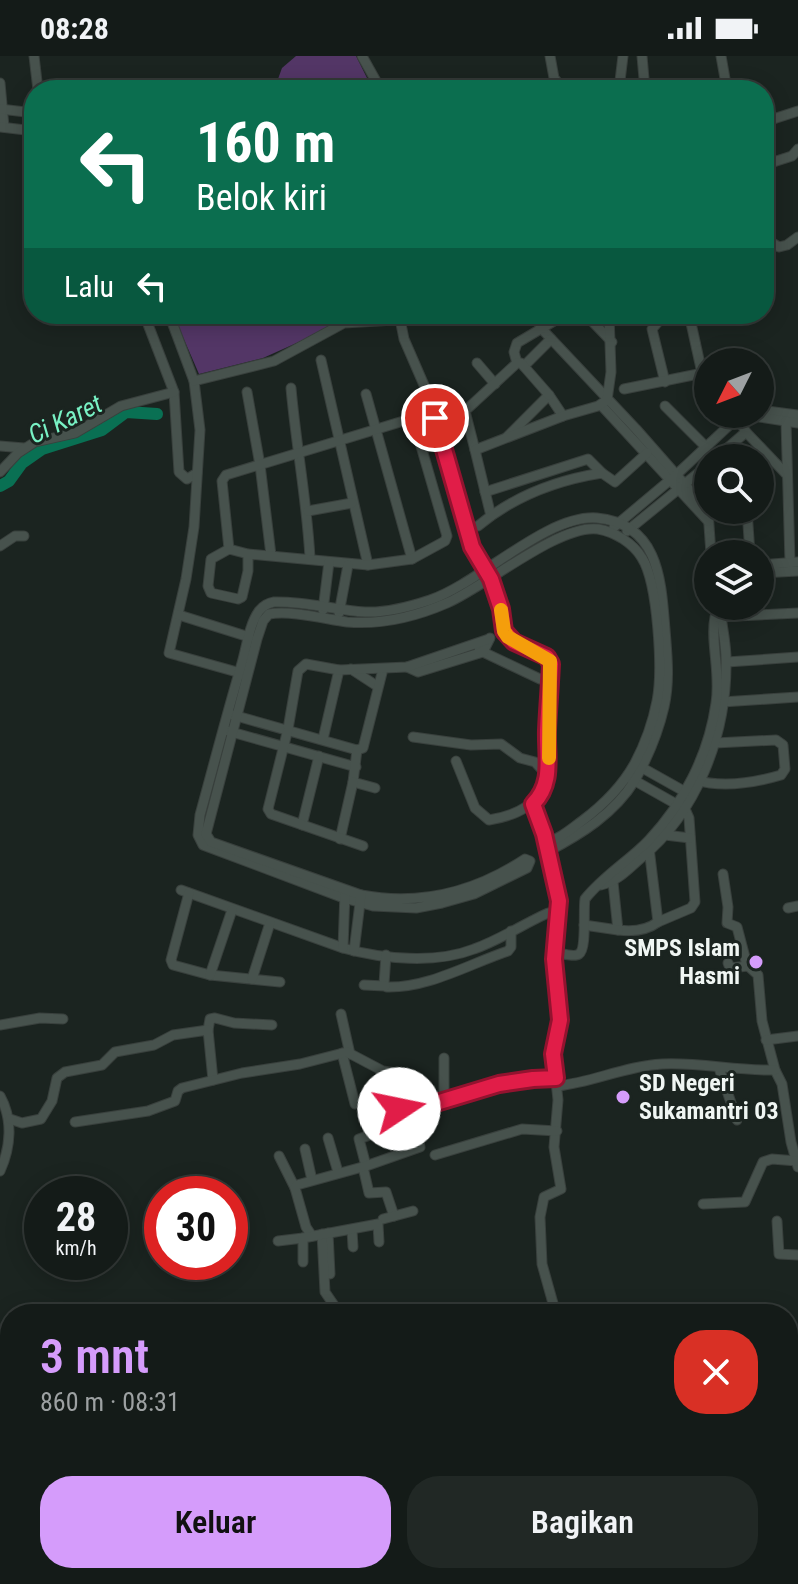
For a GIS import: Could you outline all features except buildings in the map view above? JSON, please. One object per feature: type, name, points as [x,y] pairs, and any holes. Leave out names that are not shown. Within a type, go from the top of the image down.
[{"type":"street","points":[[34,56],[37,80]]},
{"type":"street","points":[[362,56],[375,80]]},
{"type":"street","points":[[550,56],[556,80]]},
{"type":"street","points":[[620,80],[623,56]]},
{"type":"street","points":[[642,56],[644,80]]},
{"type":"street","points":[[721,56],[725,80]]},
{"type":"street","points":[[0,83],[2,127],[24,130]]},
{"type":"street","points":[[2,109],[24,112]]},
{"type":"street","points":[[774,119],[798,111]]},
{"type":"street","points":[[774,163],[792,156],[798,149]]},
{"type":"street","points":[[774,244],[779,247],[787,245],[798,237]]},
{"type":"street","points":[[149,324],[174,392],[178,472],[197,492]]},
{"type":"street","points":[[173,324],[194,381],[200,412],[192,540],[169,653],[243,674]]},
{"type":"street","points":[[194,381],[274,361],[342,324]]},
{"type":"street","points":[[401,324],[404,339],[427,392],[472,547],[489,575],[501,609],[505,633],[514,642],[550,661],[546,785],[533,804],[492,821],[487,820],[470,799],[456,761]]},
{"type":"street","points":[[546,324],[517,343],[514,352],[520,364],[549,395],[563,416]]},
{"type":"street","points":[[595,324],[612,342]]},
{"type":"street","points":[[604,402],[611,372],[610,324]]},
{"type":"street","points":[[656,324],[652,329],[665,382]]},
{"type":"street","points":[[692,324],[698,348]]},
{"type":"street","points":[[540,327],[647,453],[674,477]]},
{"type":"street","points":[[465,411],[551,339]]},
{"type":"street","points":[[321,360],[368,565]]},
{"type":"street","points":[[477,363],[495,384]]},
{"type":"street","points":[[624,389],[694,375]]},
{"type":"street","points":[[291,388],[297,455],[308,511],[310,558]]},
{"type":"street","points":[[0,472],[24,448],[45,438],[79,432],[121,406],[174,392]]},
{"type":"street","points":[[247,392],[271,555]]},
{"type":"street","points":[[446,392],[465,411],[491,516]]},
{"type":"street","points":[[366,394],[412,559]]},
{"type":"street","points":[[504,439],[549,395]]},
{"type":"street","points":[[475,450],[604,402]]},
{"type":"street","points":[[604,402],[708,511],[710,540]]},
{"type":"street","points":[[665,406],[703,444]]},
{"type":"street","points":[[774,412],[798,415]]},
{"type":"street","points":[[229,549],[224,476],[410,419],[414,422],[447,536],[445,541],[412,559],[368,565],[248,554],[229,549],[211,559],[208,586],[214,594],[238,599],[242,597],[248,554]]},
{"type":"street","points":[[774,420],[798,423]]},
{"type":"street","points":[[774,564],[794,562],[786,421]]},
{"type":"street","points":[[709,444],[724,428]]},
{"type":"street","points":[[744,428],[787,475]]},
{"type":"street","points":[[732,444],[746,432]]},
{"type":"street","points":[[0,446],[24,448]]},
{"type":"street","points":[[485,492],[588,459],[614,483],[647,453]]},
{"type":"street","points":[[609,532],[694,458]]},
{"type":"street","points":[[187,479],[195,476],[197,471]]},
{"type":"street","points":[[478,526],[538,489],[602,473]]},
{"type":"street","points":[[535,477],[538,489]]},
{"type":"street","points":[[621,538],[694,477]]},
{"type":"street","points":[[308,511],[352,503]]},
{"type":"street","points":[[243,674],[267,615],[275,613],[370,622],[414,615],[456,599],[532,541],[565,523],[587,518],[618,523],[629,529],[645,544],[656,561],[661,580],[667,650],[664,708],[657,733],[638,766],[596,823],[550,846]]},
{"type":"street","points":[[360,899],[438,897],[480,884],[525,859],[530,861],[527,868],[502,882],[442,903],[401,908],[360,899],[344,894],[211,842],[206,830],[249,637],[259,612],[267,604],[323,606],[366,612],[413,605],[489,575],[571,532],[588,529],[609,532],[641,556],[652,583],[660,658],[658,698],[638,766]]},
{"type":"street","points":[[0,546],[15,536],[24,536]]},
{"type":"street","points":[[322,618],[329,562]]},
{"type":"street","points":[[338,620],[348,565]]},
{"type":"street","points":[[774,572],[798,571]]},
{"type":"street","points":[[774,614],[798,613]]},
{"type":"street","points":[[179,615],[249,637]]},
{"type":"street","points":[[696,780],[720,702],[713,620]]},
{"type":"street","points":[[558,953],[577,955],[581,952],[585,899],[665,835],[715,743],[727,662],[722,620]]},
{"type":"street","points":[[363,846],[271,814],[267,805],[284,747],[300,667],[311,664],[339,670],[407,667],[416,672],[491,638],[483,652]]},
{"type":"street","points":[[476,643],[483,652],[540,679]]},
{"type":"street","points":[[449,658],[483,652]]},
{"type":"street","points":[[727,662],[798,657]]},
{"type":"street","points":[[351,669],[377,686]]},
{"type":"street","points":[[232,715],[357,750],[363,748],[383,669]]},
{"type":"street","points":[[323,739],[339,670]]},
{"type":"street","points":[[720,702],[798,697]]},
{"type":"street","points":[[228,731],[356,767]]},
{"type":"street","points":[[413,737],[471,745],[501,744],[520,758],[533,761],[547,775]]},
{"type":"street","points":[[696,780],[725,784],[764,780],[781,775],[785,769],[783,745],[776,740],[715,743]]},
{"type":"street","points":[[340,839],[357,750]]},
{"type":"street","points":[[302,825],[319,756]]},
{"type":"street","points":[[638,766],[688,794]]},
{"type":"street","points":[[584,925],[641,930],[691,908],[695,902],[690,838],[681,806],[630,778]]},
{"type":"street","points":[[353,782],[375,788]]},
{"type":"street","points":[[533,804],[550,846],[559,901],[554,959],[560,1020],[553,1054],[557,1082],[554,1147],[561,1189],[544,1197],[540,1217],[543,1271],[553,1304]]},
{"type":"street","points":[[658,922],[649,846],[681,806]]},
{"type":"street","points":[[665,835],[690,838]]},
{"type":"street","points":[[703,1204],[745,1202],[763,1162],[772,1159],[797,1164],[782,1084],[775,1070],[762,1021],[758,975],[748,966],[737,927],[727,923],[723,874]]},
{"type":"street","points":[[610,878],[618,930]]},
{"type":"street","points":[[280,982],[210,975],[175,967],[171,963],[185,892],[348,950],[386,955],[429,957],[467,952],[548,913]]},
{"type":"street","points":[[344,894],[348,950]]},
{"type":"street","points":[[348,950],[360,899]]},
{"type":"street","points":[[210,975],[232,910]]},
{"type":"street","points":[[252,979],[270,923]]},
{"type":"street","points":[[364,985],[400,987],[426,981],[508,951],[511,931]]},
{"type":"street","points":[[385,986],[386,955]]},
{"type":"street","points":[[728,963],[730,968],[748,966]]},
{"type":"street","points":[[341,1014],[355,1104]]},
{"type":"street","points":[[0,1025],[40,1018],[63,1019]]},
{"type":"street","points":[[213,1080],[208,1030],[210,1019],[272,1025]]},
{"type":"street","points":[[10,1119],[22,1123],[41,1119],[52,1101],[57,1078],[65,1072],[102,1065],[115,1052],[154,1045],[173,1035],[208,1030]]},
{"type":"street","points":[[766,1040],[798,1036]]},
{"type":"street","points":[[75,1122],[148,1111],[175,1101],[179,1089],[346,1053],[383,1071],[396,1073],[399,1112],[513,1082],[557,1082],[654,1065],[775,1070]]},
{"type":"street","points":[[444,1058],[444,1099]]},
{"type":"street","points":[[719,1068],[737,1120]]},
{"type":"street","points":[[0,1096],[10,1119],[6,1154],[0,1171]]},
{"type":"street","points":[[295,1188],[422,1146],[413,1110]]},
{"type":"street","points":[[394,1216],[386,1192],[369,1193],[359,1139],[397,1125]]},
{"type":"street","points":[[435,1155],[522,1129],[557,1131]]},
{"type":"street","points":[[328,1138],[338,1172]]},
{"type":"street","points":[[305,1149],[312,1180]]},
{"type":"street","points":[[279,1156],[295,1188],[302,1215],[316,1235],[330,1293]]},
{"type":"street","points":[[383,1219],[413,1211]]},
{"type":"street","points":[[777,1221],[779,1254],[798,1255]]},
{"type":"street","points":[[278,1241],[378,1224],[379,1242]]},
{"type":"street","points":[[352,1230],[353,1247]]},
{"type":"street","points":[[303,1262],[316,1235]]},
{"type":"street","points":[[316,1235],[325,1292],[333,1304]]},
{"type":"shaded area","points":[[296,56],[356,56],[368,80],[278,80],[282,68]]},
{"type":"shaded area","points":[[177,324],[339,324],[263,358],[199,374]]},
{"type":"waterway","name":"Ci Karet","points":[[0,486],[9,481],[22,463],[42,449],[102,430],[126,412],[157,414]]},
{"type":"slow traffic","points":[[501,610],[508,637],[547,657],[551,664],[547,734],[549,758]]},
{"type":"place","name":"SMPS Islam Hasmi","points":[[756,962]]},
{"type":"place","name":"SD Negeri Sukamantri 03","points":[[623,1097]]},
{"type":"route","points":[[399,1109],[399,1112],[413,1110],[513,1082],[556,1078],[553,1054],[560,1020],[554,959],[559,901],[542,826],[533,804],[546,785],[551,664],[547,657],[514,642],[504,631],[501,609],[491,579],[472,547],[435,418]]}]
